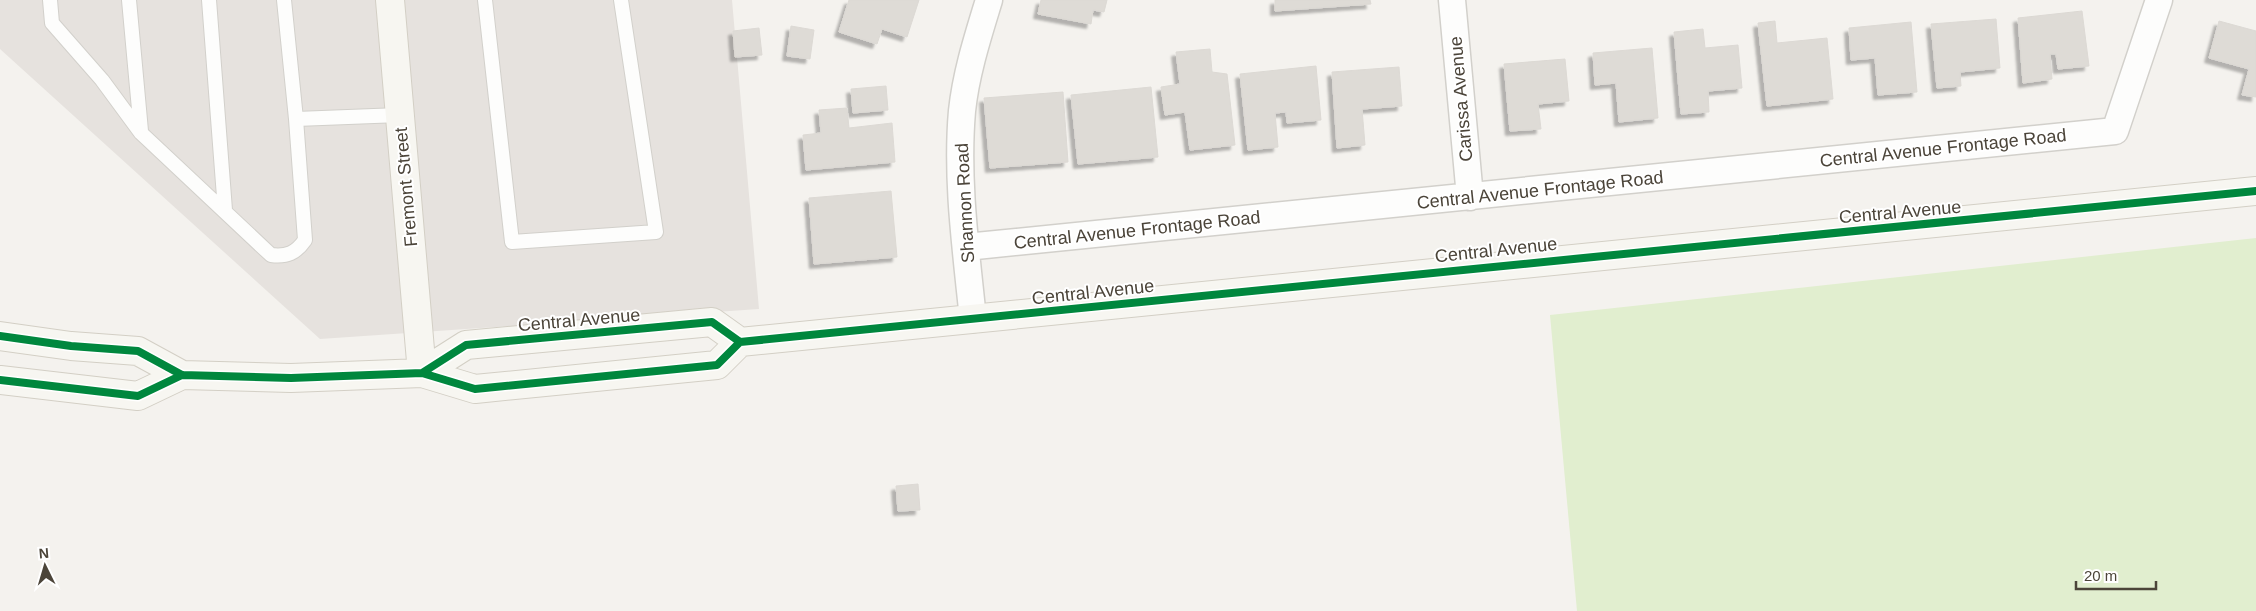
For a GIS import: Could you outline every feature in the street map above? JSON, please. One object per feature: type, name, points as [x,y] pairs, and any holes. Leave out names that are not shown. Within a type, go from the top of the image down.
[{"type":"main road","name":"Fremont Street","points":[[390,0],[422,373]]},
{"type":"main road","name":"Central Avenue","points":[[422,373],[466,345],[476,344],[712,322],[740,342],[2256,191]]},
{"type":"main road","points":[[0,336],[71,346],[138,351],[182,375],[291,378],[422,373],[475,389],[717,365],[740,342]]},
{"type":"main road","points":[[0,380],[138,396],[182,375]]},
{"type":"street","name":"Shannon Road","points":[[973,319],[960,172],[962,110],[973,52],[989,0]]},
{"type":"street","name":"Carissa Avenue","points":[[1452,0],[1470,197]]},
{"type":"street","name":"Central Avenue Frontage Road","points":[[966,248],[2115,131],[2159,0]]},
{"type":"lane","points":[[50,0],[52,23],[102,80],[141,133],[271,255],[283,256],[298,250],[306,240],[284,0]]},
{"type":"lane","points":[[129,0],[141,133]]},
{"type":"lane","points":[[208,0],[225,210]]},
{"type":"lane","points":[[484,0],[512,242],[656,232],[621,0]]},
{"type":"lane","points":[[296,119],[400,115]]},
{"type":"shaded area","points":[[0,0],[732,0],[759,309],[320,339],[0,49]]},
{"type":"green space","points":[[2256,238],[2256,611],[1577,611],[1550,315]]},
{"type":"building","points":[[849,0],[919,0],[907,37],[882,29],[877,44],[839,32]]},
{"type":"building","points":[[1041,0],[1107,0],[1104,12],[1093,10],[1091,24],[1038,14]]},
{"type":"building","points":[[1275,0],[1370,0],[1371,4],[1275,11]]},
{"type":"building","points":[[2082,11],[2089,66],[2058,69],[2056,54],[2050,54],[2052,79],[2023,83],[2018,18]]},
{"type":"building","points":[[1996,19],[2000,68],[1960,72],[1961,86],[1937,88],[1931,24]]},
{"type":"building","points":[[1775,21],[1777,43],[1827,38],[1833,99],[1767,106],[1758,23]]},
{"type":"building","points":[[2219,21],[2256,31],[2256,97],[2242,95],[2249,69],[2209,58]]},
{"type":"building","points":[[1911,22],[1917,92],[1878,95],[1875,58],[1851,60],[1849,28]]},
{"type":"building","points":[[791,26],[814,30],[810,59],[787,56]]},
{"type":"building","points":[[759,28],[762,55],[735,57],[733,31]]},
{"type":"building","points":[[1703,29],[1705,48],[1738,45],[1742,88],[1708,91],[1709,112],[1681,114],[1674,32]]},
{"type":"building","points":[[1652,48],[1658,118],[1619,122],[1616,83],[1595,85],[1593,53]]},
{"type":"building","points":[[1210,49],[1212,72],[1227,74],[1235,145],[1190,150],[1185,112],[1165,115],[1161,87],[1180,84],[1176,52]]},
{"type":"building","points":[[1565,59],[1569,101],[1538,104],[1541,129],[1510,131],[1504,64]]},
{"type":"building","points":[[1316,66],[1321,120],[1287,123],[1286,112],[1275,113],[1278,147],[1248,150],[1240,74]]},
{"type":"building","points":[[1399,67],[1402,106],[1362,109],[1365,145],[1337,148],[1332,72]]},
{"type":"building","points":[[886,86],[888,110],[853,113],[851,89]]},
{"type":"building","points":[[1151,87],[1158,157],[1078,164],[1071,95]]},
{"type":"building","points":[[1063,92],[1068,162],[990,168],[984,98]]},
{"type":"building","points":[[847,108],[849,128],[892,123],[895,162],[806,170],[803,135],[821,133],[819,110]]},
{"type":"building","points":[[891,191],[897,257],[814,264],[809,198]]},
{"type":"building","points":[[918,484],[920,510],[898,511],[896,486]]},
{"type":"cycle path","points":[[0,336],[71,346],[138,351],[182,375],[291,378],[422,373],[475,389],[717,365],[740,342],[2256,191]]},
{"type":"cycle path","points":[[422,373],[466,345],[712,322],[740,342]]},
{"type":"cycle path","points":[[0,380],[138,396],[182,375]]}]
